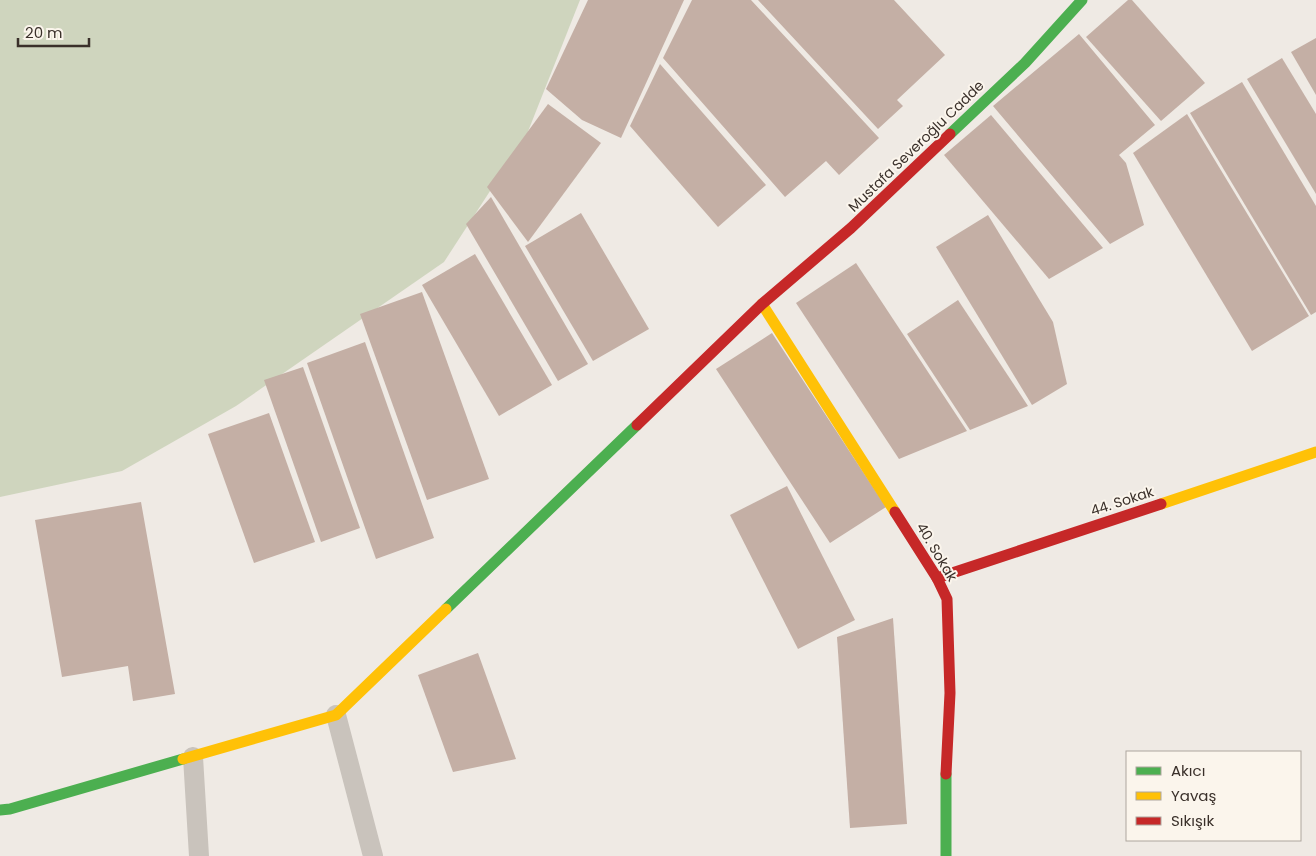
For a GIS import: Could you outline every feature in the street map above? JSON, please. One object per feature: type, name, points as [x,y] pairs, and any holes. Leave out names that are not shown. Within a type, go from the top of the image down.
[{"type":"street","name":"Mustafa Severoğlu Cadde","points":[[336,716],[762,304],[851,228],[1025,63],[1082,0]]},
{"type":"street","name":"40. Sokak","points":[[762,304],[937,578],[947,599],[950,693],[946,755],[946,856]]},
{"type":"street","name":"44. Sokak","points":[[937,578],[1316,452]]},
{"type":"street","points":[[0,810],[10,809],[336,716],[373,856]]},
{"type":"street","points":[[194,757],[199,856]]},
{"type":"green space","points":[[0,0],[580,0],[527,134],[444,262],[236,406],[122,471],[0,497]]},
{"type":"building","points":[[588,0],[684,0],[621,138],[582,120],[546,89]]},
{"type":"building","points":[[692,0],[751,0],[879,138],[839,175],[826,161],[785,197],[663,58]]},
{"type":"building","points":[[758,0],[894,0],[945,55],[897,100],[903,106],[878,129]]},
{"type":"building","points":[[1128,0],[1132,0],[1205,83],[1161,121],[1086,37]]},
{"type":"building","points":[[1079,34],[1155,125],[1119,155],[1126,163],[1144,225],[1110,244],[993,106]]},
{"type":"building","points":[[1316,38],[1316,95],[1291,52]]},
{"type":"building","points":[[1282,58],[1316,114],[1316,194],[1247,79]]},
{"type":"building","points":[[660,64],[766,185],[718,227],[630,126]]},
{"type":"building","points":[[1242,82],[1316,206],[1316,312],[1311,315],[1190,113]]},
{"type":"building","points":[[548,104],[601,143],[528,242],[487,187]]},
{"type":"building","points":[[1187,114],[1309,316],[1252,351],[1133,153]]},
{"type":"building","points":[[991,115],[1103,248],[1049,279],[944,155]]},
{"type":"building","points":[[491,197],[588,364],[558,381],[466,224]]},
{"type":"building","points":[[581,213],[649,329],[593,361],[525,246]]},
{"type":"building","points":[[988,215],[1053,322],[1067,384],[1032,405],[936,247]]},
{"type":"building","points":[[475,254],[552,385],[499,416],[422,285]]},
{"type":"building","points":[[856,263],[967,431],[899,459],[796,303]]},
{"type":"building","points":[[422,292],[489,479],[427,500],[360,314]]},
{"type":"building","points":[[958,300],[1028,406],[970,430],[907,334]]},
{"type":"building","points":[[772,333],[886,507],[830,543],[716,369]]},
{"type":"building","points":[[365,342],[434,538],[376,559],[307,363]]},
{"type":"building","points":[[303,367],[360,528],[321,542],[264,380]]},
{"type":"building","points":[[269,413],[315,542],[254,563],[208,434]]},
{"type":"building","points":[[787,486],[855,620],[798,649],[730,515]]},
{"type":"building","points":[[141,502],[175,694],[133,701],[128,666],[62,677],[35,520]]},
{"type":"building","points":[[893,618],[907,824],[850,828],[837,637]]},
{"type":"building","points":[[478,653],[516,759],[453,772],[418,675]]},
{"type":"traffic: fast","points":[[950,134],[1025,63],[1082,0]]},
{"type":"traffic: fast","points":[[446,609],[637,425]]},
{"type":"traffic: fast","points":[[0,810],[10,809],[183,759]]},
{"type":"traffic: fast","points":[[946,774],[946,856]]},
{"type":"traffic: slow","points":[[762,304],[895,512]]},
{"type":"traffic: slow","points":[[1161,504],[1316,452]]},
{"type":"traffic: slow","points":[[183,759],[336,715],[446,609]]},
{"type":"traffic: jam","points":[[637,425],[762,304],[851,228],[950,134]]},
{"type":"traffic: jam","points":[[937,578],[1161,504]]},
{"type":"traffic: jam","points":[[895,512],[937,578],[947,599],[950,693],[946,774]]}]
